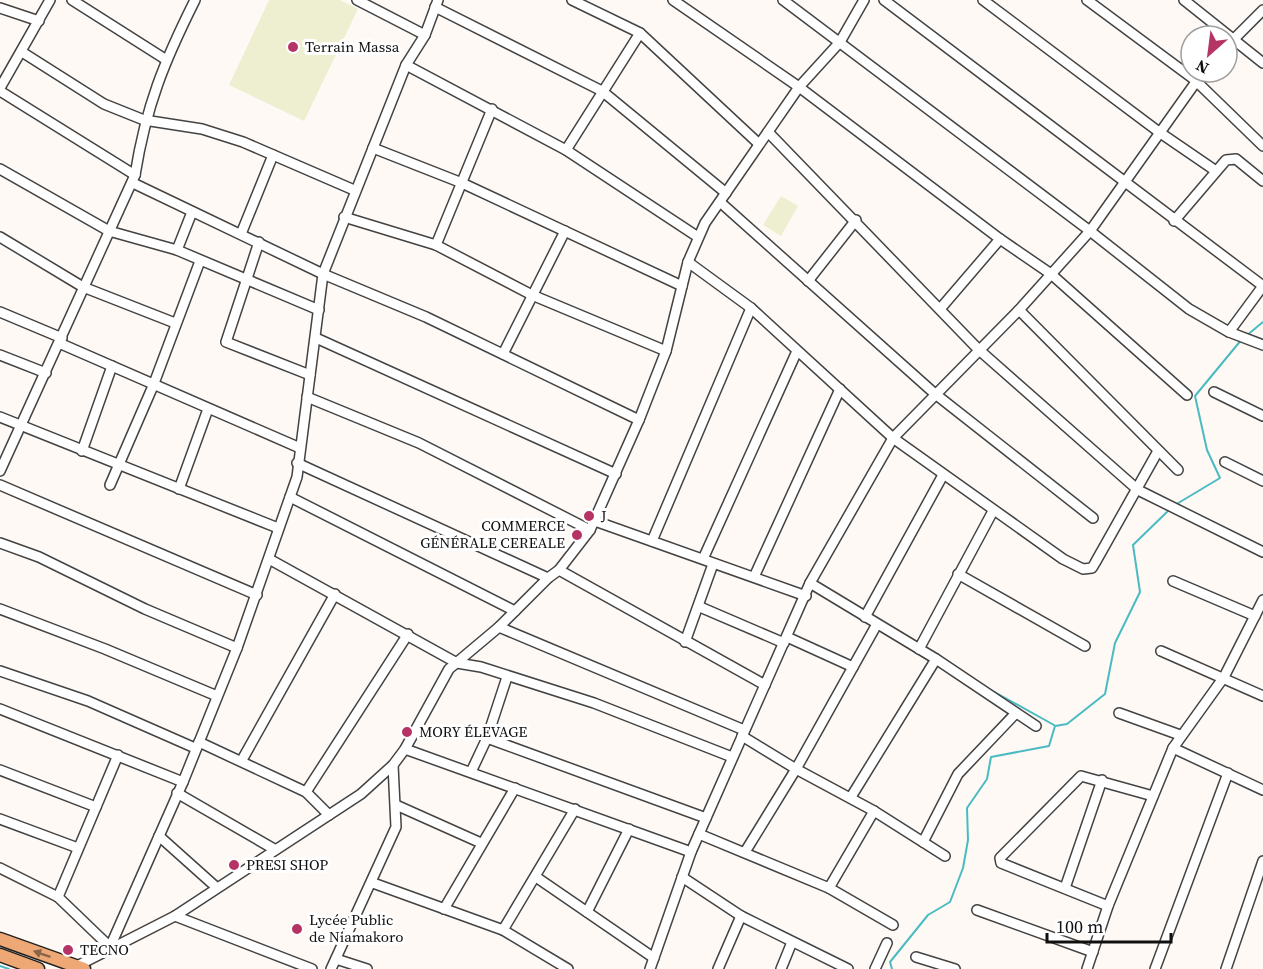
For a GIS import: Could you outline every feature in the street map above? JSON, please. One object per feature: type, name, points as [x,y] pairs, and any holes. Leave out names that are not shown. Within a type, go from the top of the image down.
[{"type":"main road","points":[[0,939],[77,968]]},
{"type":"main road","points":[[0,955],[38,969]]},
{"type":"street","points":[[50,0],[0,89],[134,179],[192,212],[323,274],[426,317],[639,420]]},
{"type":"street","points":[[72,0],[165,59]]},
{"type":"street","points":[[0,471],[108,231],[134,179],[144,120],[165,59],[194,3],[183,0]]},
{"type":"street","points":[[357,0],[425,35]]},
{"type":"street","points":[[572,0],[585,3],[640,33],[759,144]]},
{"type":"street","points":[[672,0],[799,87],[1000,239],[1051,274],[1187,395]]},
{"type":"street","points":[[783,0],[1090,231],[1189,309],[1229,332],[1259,343]]},
{"type":"street","points":[[77,968],[110,947],[175,916],[361,794],[393,765],[405,748],[449,669],[499,627],[559,570],[595,521],[639,420],[666,351],[688,261],[698,237],[799,87],[840,42],[864,0]]},
{"type":"street","points":[[884,0],[1263,286],[1229,332]]},
{"type":"street","points":[[983,0],[1159,132],[1216,171]]},
{"type":"street","points":[[1087,0],[1179,68]]},
{"type":"street","points":[[1184,0],[1210,24]]},
{"type":"street","points":[[110,947],[183,782],[257,595],[297,477],[323,274],[354,190],[406,65],[425,35],[436,3],[602,91],[726,193]]},
{"type":"street","points":[[0,8],[39,21]]},
{"type":"street","points":[[1239,33],[1263,10]]},
{"type":"street","points":[[566,150],[640,33]]},
{"type":"street","points":[[1239,48],[1263,63]]},
{"type":"street","points":[[22,52],[105,104],[144,120],[201,129],[273,155],[354,190]]},
{"type":"street","points":[[406,65],[566,150],[698,237]]},
{"type":"street","points":[[650,969],[691,852],[810,583],[893,438],[934,393],[1019,310],[1090,231],[1193,84]]},
{"type":"street","points":[[1200,84],[1263,146]]},
{"type":"street","points":[[436,245],[492,109]]},
{"type":"street","points":[[768,132],[856,220],[978,350],[1138,489],[1263,552]]},
{"type":"street","points":[[372,148],[462,183],[682,286]]},
{"type":"street","points":[[240,234],[273,155]]},
{"type":"street","points":[[1174,221],[1216,171],[1230,158],[1263,181]]},
{"type":"street","points":[[0,169],[108,231],[177,250],[319,310]]},
{"type":"street","points":[[720,202],[934,393],[1093,518]]},
{"type":"street","points":[[177,250],[192,212]]},
{"type":"street","points":[[344,217],[436,245],[532,295],[666,351]]},
{"type":"street","points":[[808,281],[856,220]]},
{"type":"street","points":[[504,354],[565,231]]},
{"type":"street","points":[[0,237],[83,287],[175,323]]},
{"type":"street","points":[[940,309],[1000,239]]},
{"type":"street","points":[[259,242],[226,342],[310,375]]},
{"type":"street","points":[[110,484],[153,386],[200,261]]},
{"type":"street","points":[[688,261],[751,308],[893,438],[1063,559],[1088,569],[1095,563],[1158,452]]},
{"type":"street","points":[[652,540],[751,308]]},
{"type":"street","points":[[1019,310],[1178,470]]},
{"type":"street","points":[[0,312],[153,386],[300,448]]},
{"type":"street","points":[[316,338],[616,474]]},
{"type":"street","points":[[703,559],[796,351]]},
{"type":"street","points":[[0,355],[46,373]]},
{"type":"street","points":[[82,451],[112,366]]},
{"type":"street","points":[[754,577],[840,389]]},
{"type":"street","points":[[1214,392],[1263,416]]},
{"type":"street","points":[[308,397],[419,443],[590,530]]},
{"type":"street","points":[[179,489],[208,409]]},
{"type":"street","points":[[0,417],[278,528]]},
{"type":"street","points":[[1225,462],[1263,481]]},
{"type":"street","points":[[297,463],[548,578]]},
{"type":"street","points":[[865,616],[943,475]]},
{"type":"street","points":[[0,485],[257,595]]},
{"type":"street","points":[[290,498],[515,611]]},
{"type":"street","points":[[919,649],[993,511]]},
{"type":"street","points":[[595,521],[806,596]]},
{"type":"street","points":[[0,543],[39,557],[145,609],[237,648]]},
{"type":"street","points":[[269,559],[408,633],[457,663],[481,667],[594,703],[732,757]]},
{"type":"street","points":[[685,642],[700,607],[713,564]]},
{"type":"street","points":[[559,570],[765,685]]},
{"type":"street","points":[[958,574],[1085,646]]},
{"type":"street","points":[[1173,581],[1255,616]]},
{"type":"street","points":[[810,583],[936,659],[1036,726]]},
{"type":"street","points":[[242,760],[335,594]]},
{"type":"street","points":[[1087,969],[1108,906],[1173,748],[1180,735],[1224,678],[1263,600]]},
{"type":"street","points":[[700,607],[853,667]]},
{"type":"street","points":[[0,609],[105,649],[217,696]]},
{"type":"street","points":[[744,852],[796,769],[877,624]]},
{"type":"street","points":[[499,627],[743,733],[796,769],[851,797],[945,856]]},
{"type":"street","points":[[306,792],[408,633]]},
{"type":"street","points":[[1161,651],[1263,696]]},
{"type":"street","points":[[851,797],[936,659]]},
{"type":"street","points":[[0,671],[88,701],[197,745],[242,760],[306,792],[329,815]]},
{"type":"street","points":[[471,772],[487,738],[507,677]]},
{"type":"street","points":[[0,709],[183,782]]},
{"type":"street","points":[[1119,713],[1180,735]]},
{"type":"street","points":[[923,842],[958,774],[1016,714]]},
{"type":"street","points":[[487,738],[706,818]]},
{"type":"street","points":[[405,748],[691,852]]},
{"type":"street","points":[[1173,748],[1263,790]]},
{"type":"street","points":[[58,897],[118,755]]},
{"type":"street","points":[[331,969],[373,883],[396,827],[393,765]]},
{"type":"street","points":[[0,770],[96,807]]},
{"type":"street","points":[[1155,969],[1228,773]]},
{"type":"street","points":[[1108,906],[1001,862],[1000,858],[1081,777],[1102,780],[1153,796]]},
{"type":"street","points":[[1065,888],[1102,780]]},
{"type":"street","points":[[444,909],[515,789]]},
{"type":"street","points":[[177,793],[274,849]]},
{"type":"street","points":[[396,805],[481,843]]},
{"type":"street","points":[[503,930],[575,810]]},
{"type":"street","points":[[830,888],[874,811]]},
{"type":"street","points":[[0,819],[78,848]]},
{"type":"street","points":[[587,912],[629,829]]},
{"type":"street","points":[[699,834],[830,888],[893,925]]},
{"type":"street","points":[[159,836],[216,887]]},
{"type":"street","points":[[1226,969],[1263,861]]},
{"type":"street","points":[[0,868],[58,897],[110,947]]},
{"type":"street","points":[[536,877],[654,958]]},
{"type":"street","points":[[536,877],[654,958]]},
{"type":"street","points":[[682,877],[741,916],[847,969]]},
{"type":"street","points":[[373,883],[503,930],[568,969]]},
{"type":"street","points":[[977,910],[1092,952]]},
{"type":"street","points":[[175,916],[312,969]]},
{"type":"street","points":[[718,969],[741,916]]},
{"type":"street","points":[[781,969],[792,942]]},
{"type":"street","points":[[875,969],[887,943]]},
{"type":"street","points":[[916,957],[955,969]]},
{"type":"street","points":[[336,959],[367,969]]},
{"type":"green space","name":"Terrain Massa","points":[[269,0],[340,0],[358,9],[304,121],[229,85]]},
{"type":"green space","points":[[781,196],[798,206],[781,236],[763,225]]},
{"type":"waterway","points":[[1246,336],[1263,322]]},
{"type":"waterway","points":[[1175,505],[1220,478],[1207,450],[1195,396],[1242,339]]},
{"type":"waterway","points":[[892,969],[890,962],[928,915],[950,902],[963,868],[968,840],[967,808],[987,779],[991,757],[1049,746],[1055,726],[1067,724],[1105,694],[1115,643],[1140,592],[1133,545],[1170,509]]},
{"type":"waterway","points":[[980,684],[1054,725]]},
{"type":"waterway","points":[[0,966],[9,969]]},
{"type":"place","name":"Terrain Massa","points":[[293,47]]},
{"type":"place","name":"J","points":[[589,516]]},
{"type":"place","name":"COMMERCE GÉNÉRALE CEREALE","points":[[577,535]]},
{"type":"place","name":"MORY ÉLEVAGE","points":[[407,732]]},
{"type":"place","name":"PRESI SHOP","points":[[234,865]]},
{"type":"place","name":"Lycée Public de Niamakoro","points":[[297,929]]},
{"type":"place","name":"TECNO","points":[[68,950]]}]
